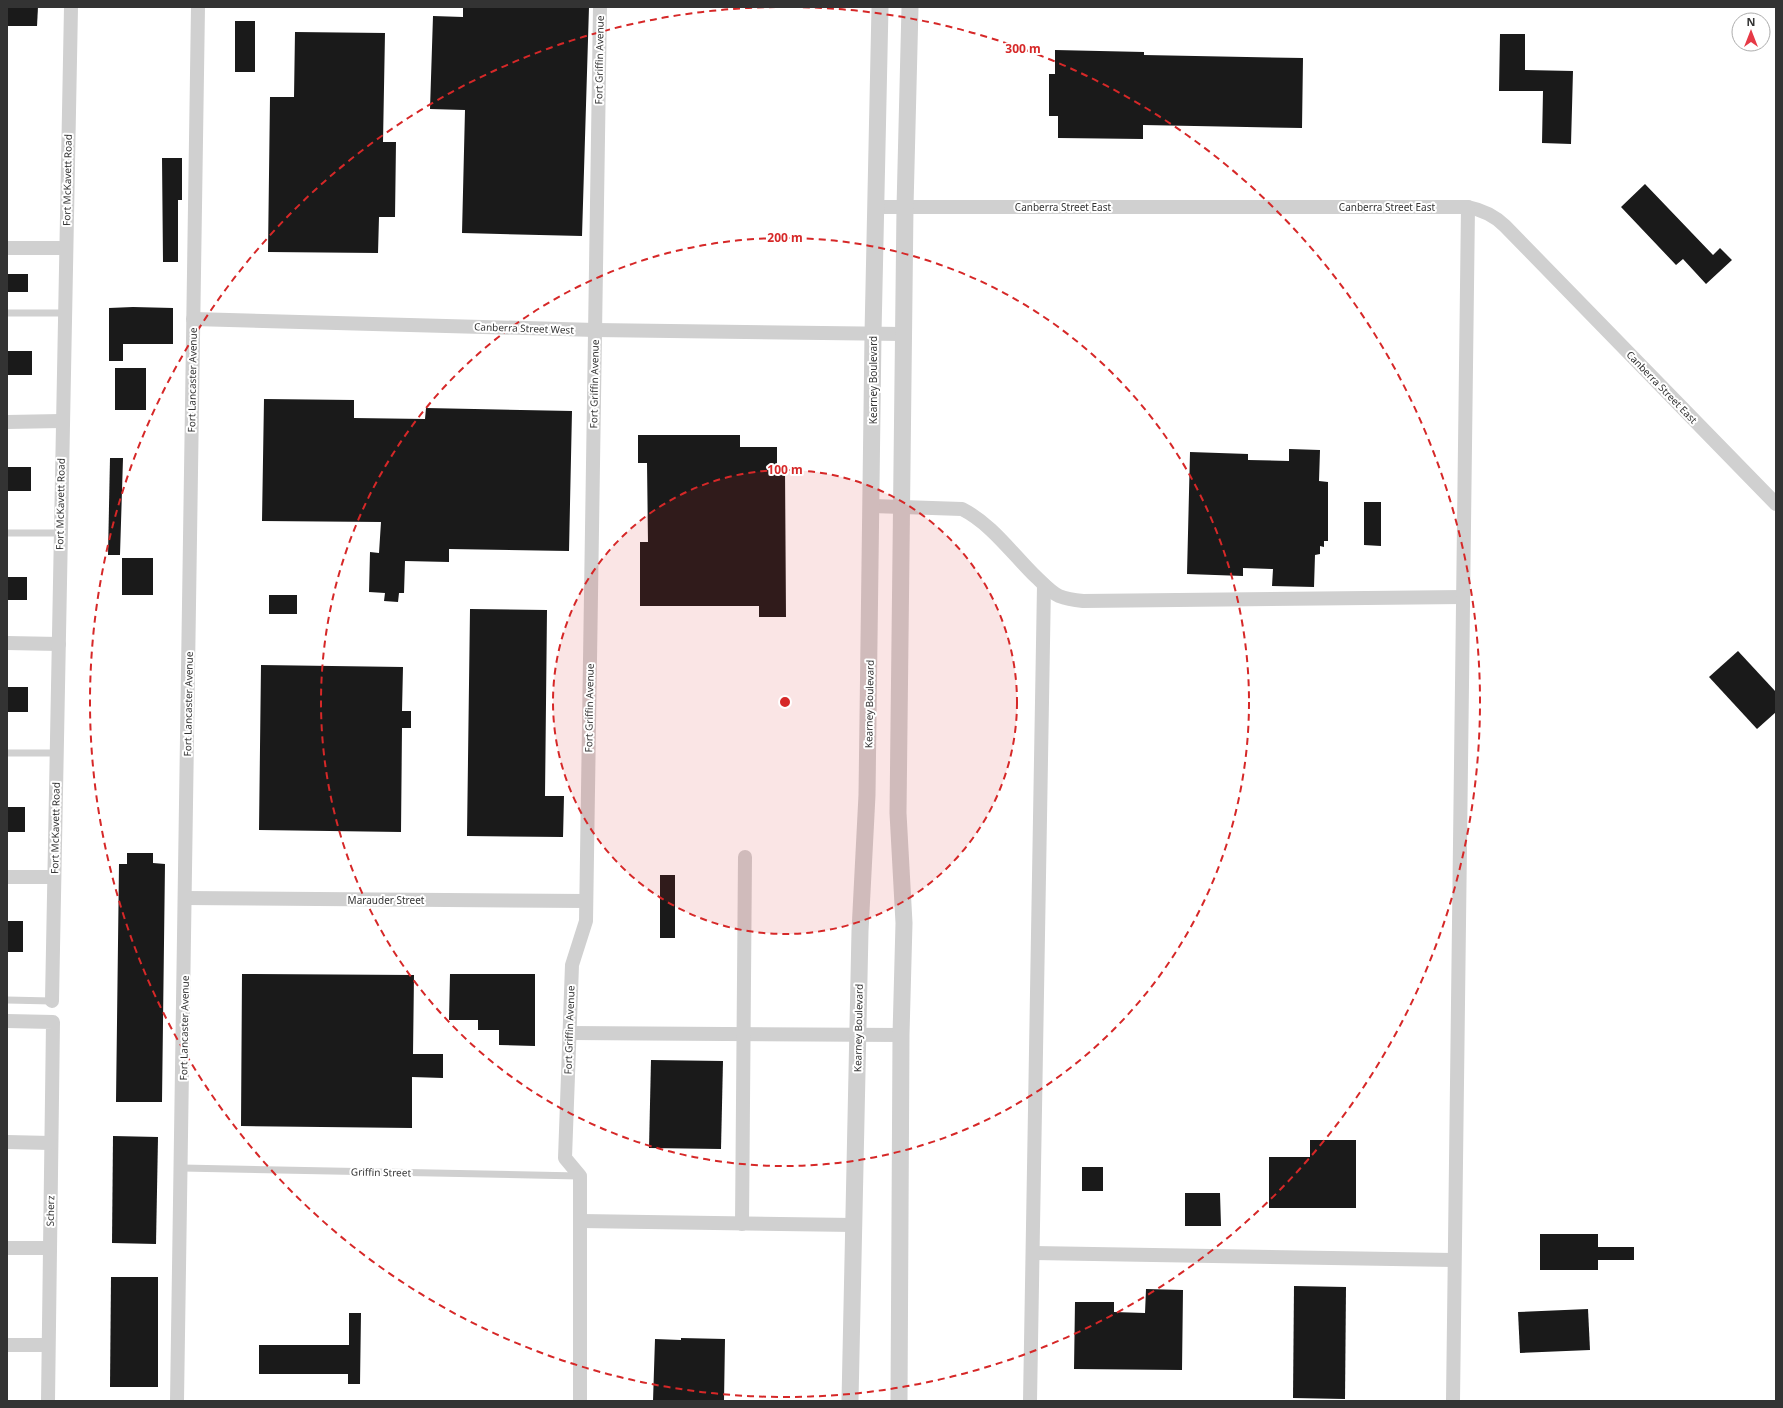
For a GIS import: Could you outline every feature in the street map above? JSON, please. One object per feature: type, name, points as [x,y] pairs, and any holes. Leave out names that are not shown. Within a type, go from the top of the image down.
[{"type":"street","name":"Fort McKavett Road","points":[[52,1001],[59,644],[61,421],[71,7]]},
{"type":"street","name":"Fort Lancaster Avenue","points":[[177,1401],[182,1168],[198,7]]},
{"type":"street","name":"Fort Griffin Avenue","points":[[580,1176],[565,1158],[572,965],[586,921],[600,7]]},
{"type":"street","name":"Kearney Boulevard","points":[[850,1401],[860,915],[867,795],[872,506],[873,334],[880,7]]},
{"type":"street","points":[[899,1401],[901,1035],[904,923],[898,813],[903,334],[910,7]]},
{"type":"street","name":"Canberra Street East","points":[[876,207],[1468,207],[1483,210],[1496,217],[1776,504]]},
{"type":"street","points":[[1453,1401],[1453,1260],[1468,207]]},
{"type":"street","points":[[7,248],[65,248]]},
{"type":"street","name":"Canberra Street West","points":[[193,319],[595,330],[903,334]]},
{"type":"street","points":[[7,422],[61,421]]},
{"type":"street","points":[[872,506],[948,507],[962,509],[973,514],[1044,585],[1057,595],[1068,599],[1083,601],[1463,597]]},
{"type":"street","points":[[1030,1401],[1034,1253],[1044,585]]},
{"type":"street","points":[[7,643],[59,644]]},
{"type":"street","points":[[742,1224],[745,857]]},
{"type":"street","points":[[7,877],[54,877]]},
{"type":"street","name":"Marauder Street","points":[[185,898],[586,901]]},
{"type":"street","name":"Scherz","points":[[7,1021],[53,1022],[48,1401]]},
{"type":"street","points":[[569,1033],[901,1035]]},
{"type":"street","points":[[7,1142],[51,1143]]},
{"type":"street","points":[[580,1176],[580,1401]]},
{"type":"street","points":[[581,1221],[854,1225]]},
{"type":"street","points":[[7,1248],[50,1248]]},
{"type":"street","points":[[1034,1253],[1453,1260]]},
{"type":"street","points":[[7,1345],[48,1346]]},
{"type":"lane","points":[[7,313],[64,313]]},
{"type":"lane","points":[[7,533],[60,534]]},
{"type":"lane","points":[[7,753],[57,754]]},
{"type":"lane","points":[[7,1000],[52,1001]]},
{"type":"lane","name":"Griffin Street","points":[[182,1168],[580,1176]]},
{"type":"building","points":[[7,7],[38,7],[37,26],[7,26]]},
{"type":"building","points":[[463,7],[589,7],[582,236],[462,233],[465,110],[430,109],[433,16],[463,17]]},
{"type":"building","points":[[235,21],[255,21],[255,72],[235,72]]},
{"type":"building","points":[[295,32],[385,33],[383,142],[396,142],[395,217],[379,217],[378,253],[268,252],[270,97],[294,97]]},
{"type":"building","points":[[1500,34],[1525,34],[1525,70],[1573,71],[1571,144],[1542,143],[1543,91],[1499,91]]},
{"type":"building","points":[[1055,50],[1144,52],[1144,55],[1303,58],[1302,128],[1143,125],[1143,139],[1058,138],[1058,116],[1049,116],[1049,74],[1055,74]]},
{"type":"building","points":[[162,158],[182,158],[182,200],[178,200],[178,262],[163,262]]},
{"type":"building","points":[[1645,184],[1713,255],[1720,248],[1732,260],[1706,284],[1683,259],[1676,265],[1621,207]]},
{"type":"building","points":[[7,274],[28,274],[28,292],[7,292]]},
{"type":"building","points":[[109,308],[173,308],[173,344],[123,344],[123,361],[109,361]]},
{"type":"building","points":[[7,351],[32,351],[32,375],[7,375]]},
{"type":"building","points":[[115,368],[146,368],[146,410],[115,410]]},
{"type":"building","points":[[264,399],[354,400],[354,418],[425,419],[426,408],[572,411],[569,551],[449,549],[449,562],[405,561],[404,593],[399,593],[398,602],[384,601],[385,593],[369,592],[370,552],[379,553],[381,522],[262,521]]},
{"type":"building","points":[[638,435],[740,435],[740,447],[777,447],[777,469],[785,469],[786,617],[759,617],[759,606],[640,606],[640,542],[648,542],[647,463],[638,463]]},
{"type":"building","points":[[1289,449],[1320,450],[1319,481],[1328,482],[1328,541],[1324,541],[1324,547],[1320,546],[1320,554],[1315,555],[1314,587],[1272,586],[1273,569],[1243,568],[1243,576],[1187,574],[1190,452],[1248,454],[1248,460],[1289,461]]},
{"type":"building","points":[[110,458],[123,458],[120,555],[108,555]]},
{"type":"building","points":[[7,467],[31,467],[31,491],[7,491]]},
{"type":"building","points":[[1364,502],[1381,502],[1381,546],[1364,545]]},
{"type":"building","points":[[122,558],[153,558],[153,595],[122,595]]},
{"type":"building","points":[[7,577],[27,577],[27,600],[7,600]]},
{"type":"building","points":[[269,595],[297,595],[297,614],[269,614]]},
{"type":"building","points":[[470,609],[547,610],[545,796],[564,796],[563,837],[467,836]]},
{"type":"building","points":[[1738,651],[1776,692],[1776,712],[1757,729],[1709,677]]},
{"type":"building","points":[[261,665],[403,667],[402,711],[411,711],[411,728],[402,728],[401,832],[259,830]]},
{"type":"building","points":[[7,687],[28,687],[28,712],[7,712]]},
{"type":"building","points":[[7,807],[25,807],[25,832],[7,832]]},
{"type":"building","points":[[127,853],[153,853],[153,863],[165,864],[162,1102],[116,1102],[119,864],[127,864]]},
{"type":"building","points":[[660,875],[675,875],[675,938],[660,938]]},
{"type":"building","points":[[7,921],[23,921],[23,952],[7,952]]},
{"type":"building","points":[[242,974],[414,975],[413,1054],[443,1054],[443,1078],[412,1077],[412,1128],[241,1126]]},
{"type":"building","points":[[450,974],[535,974],[535,1046],[499,1045],[499,1030],[478,1030],[478,1020],[449,1020]]},
{"type":"building","points":[[651,1060],[723,1061],[721,1149],[649,1148]]},
{"type":"building","points":[[113,1136],[158,1137],[156,1244],[112,1243]]},
{"type":"building","points":[[1310,1140],[1356,1140],[1356,1208],[1269,1208],[1269,1157],[1310,1157]]},
{"type":"building","points":[[1082,1167],[1103,1167],[1103,1191],[1082,1191]]},
{"type":"building","points":[[1185,1193],[1220,1193],[1221,1226],[1185,1226]]},
{"type":"building","points":[[1540,1234],[1598,1234],[1598,1247],[1634,1247],[1634,1260],[1598,1260],[1598,1270],[1540,1270]]},
{"type":"building","points":[[111,1277],[158,1277],[158,1387],[110,1387]]},
{"type":"building","points":[[1294,1286],[1346,1287],[1345,1399],[1293,1398]]},
{"type":"building","points":[[1146,1289],[1183,1290],[1182,1370],[1074,1369],[1075,1302],[1114,1302],[1114,1312],[1145,1313]]},
{"type":"building","points":[[1588,1309],[1590,1350],[1520,1353],[1518,1312]]},
{"type":"building","points":[[349,1313],[361,1313],[360,1384],[348,1384],[348,1374],[259,1374],[259,1345],[349,1345]]},
{"type":"building","points":[[681,1338],[725,1339],[724,1401],[653,1401],[655,1339],[681,1340]]}]
